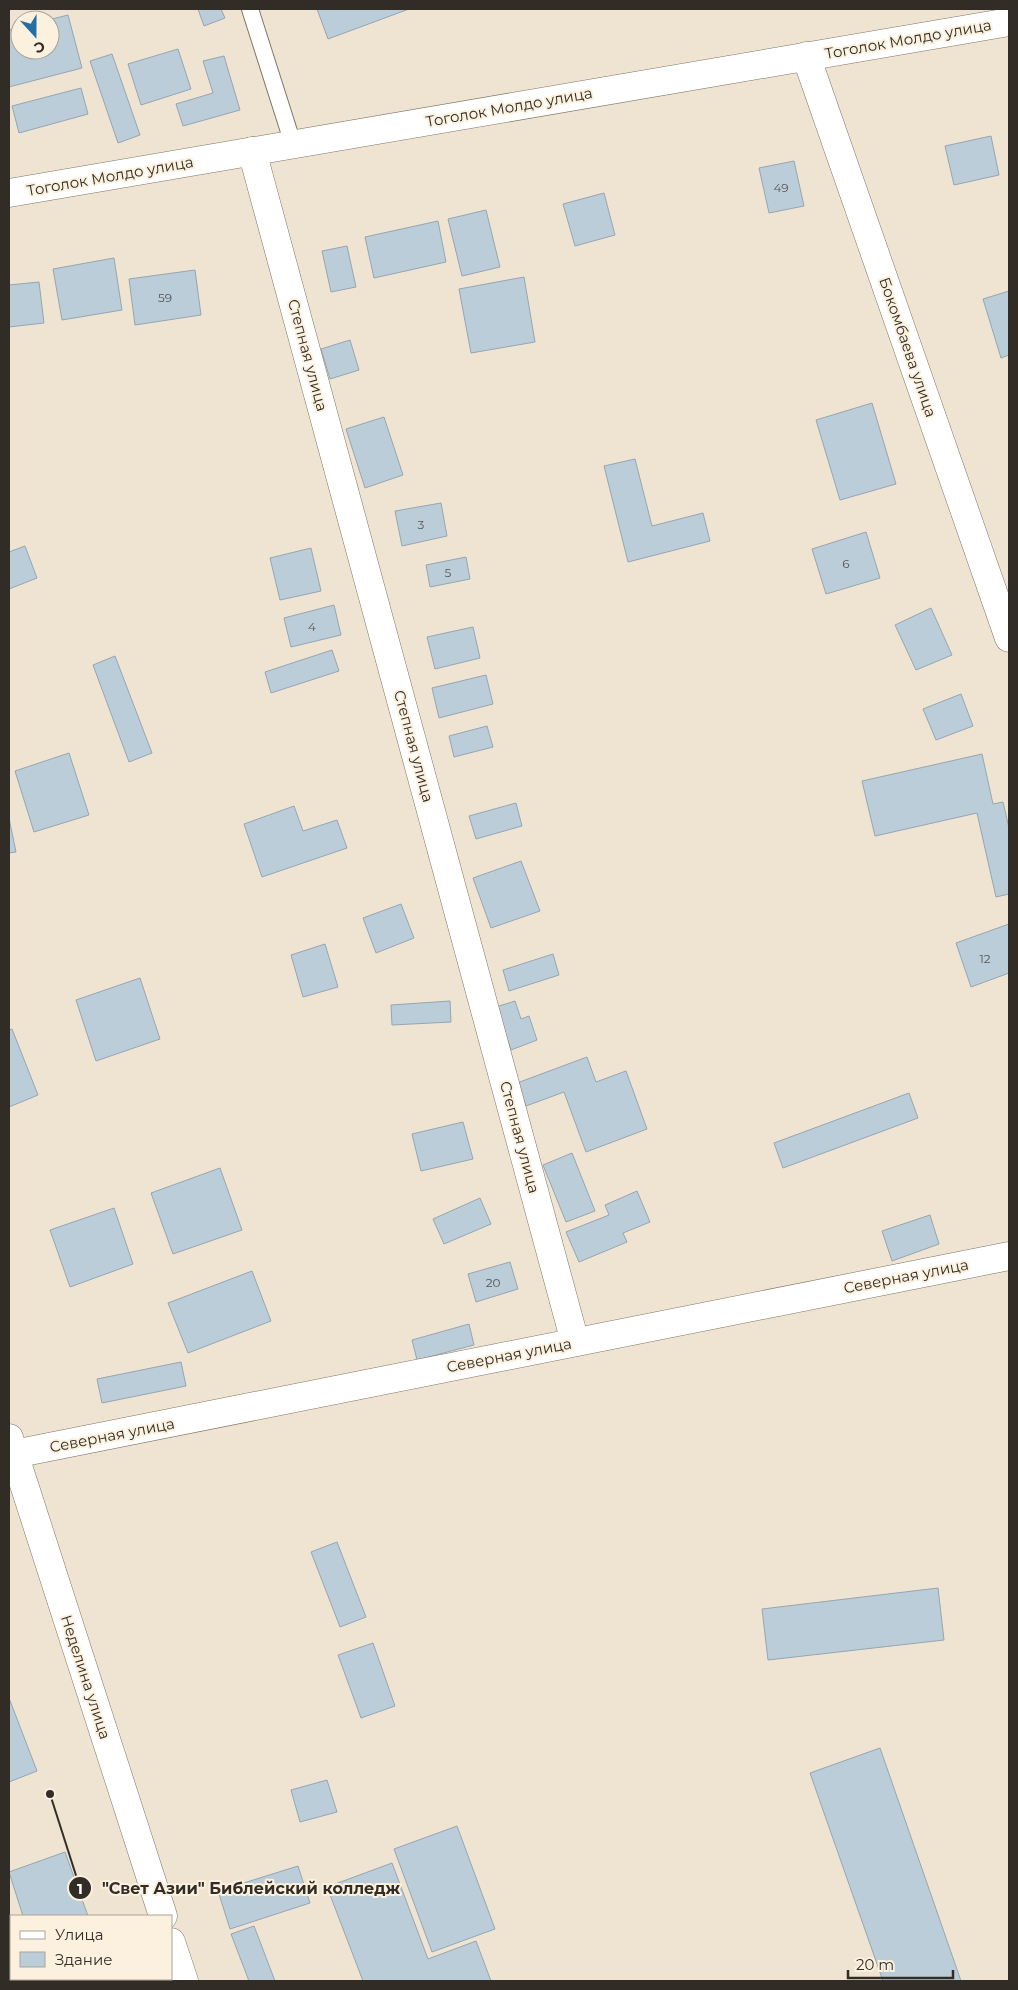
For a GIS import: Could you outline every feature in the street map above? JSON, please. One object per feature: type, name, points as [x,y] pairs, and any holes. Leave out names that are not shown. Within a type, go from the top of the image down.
[{"type":"street","name":"Тоголок Молдо улица","points":[[9,193],[1009,22]]},
{"type":"street","name":"Бокомбаева улица","points":[[806,56],[1009,638]]},
{"type":"street","name":"Степная улица","points":[[252,151],[575,1342]]},
{"type":"street","name":"Северная улица","points":[[11,1449],[575,1342],[1009,1256]]},
{"type":"street","name":"Неделина улица","points":[[11,1449],[163,1915]]},
{"type":"street","points":[[172,1945],[184,1981]]},
{"type":"lane","points":[[250,9],[293,144]]},
{"type":"building","points":[[198,9],[221,9],[225,18],[204,26]]},
{"type":"building","points":[[317,9],[409,9],[328,39]]},
{"type":"building","points":[[68,15],[82,68],[9,87],[9,30],[10,60],[60,60],[60,17]]},
{"type":"building","points":[[178,49],[191,89],[141,105],[128,64]]},
{"type":"building","points":[[112,54],[140,135],[118,143],[90,61]]},
{"type":"building","points":[[224,56],[240,110],[183,126],[176,104],[213,93],[203,61]]},
{"type":"building","points":[[81,88],[88,114],[19,133],[12,106]]},
{"type":"building","points":[[991,136],[999,175],[954,185],[945,146]]},
{"type":"building","points":[[794,161],[804,206],[769,213],[759,168]]},
{"type":"building","points":[[604,193],[615,235],[575,246],[563,204]]},
{"type":"building","points":[[486,210],[500,267],[462,276],[448,219]]},
{"type":"building","points":[[438,221],[446,262],[374,278],[365,237]]},
{"type":"building","points":[[347,246],[356,287],[331,292],[322,251]]},
{"type":"building","points":[[114,258],[122,310],[62,320],[53,269]]},
{"type":"building","points":[[195,270],[201,315],[135,325],[129,279]]},
{"type":"building","points":[[524,277],[535,342],[471,353],[459,289]]},
{"type":"building","points":[[39,282],[44,323],[9,327],[9,285]]},
{"type":"building","points":[[1009,291],[1009,355],[1001,358],[983,299]]},
{"type":"building","points":[[350,340],[359,370],[330,379],[321,349]]},
{"type":"building","points":[[872,403],[896,484],[840,500],[816,420]]},
{"type":"building","points":[[384,417],[403,475],[365,488],[346,429]]},
{"type":"building","points":[[635,459],[652,526],[703,513],[710,541],[628,562],[604,466]]},
{"type":"building","points":[[441,503],[447,536],[402,546],[395,511]]},
{"type":"building","points":[[866,532],[880,578],[826,594],[812,549]]},
{"type":"building","points":[[25,546],[37,578],[9,589],[9,552]]},
{"type":"building","points":[[311,548],[321,591],[280,600],[270,558]]},
{"type":"building","points":[[466,557],[470,579],[430,587],[426,565]]},
{"type":"building","points":[[334,605],[341,635],[291,647],[284,618]]},
{"type":"building","points":[[931,608],[952,655],[916,670],[895,625]]},
{"type":"building","points":[[473,627],[480,658],[435,669],[427,637]]},
{"type":"building","points":[[332,650],[339,671],[271,693],[265,672]]},
{"type":"building","points":[[115,656],[152,753],[129,762],[93,665]]},
{"type":"building","points":[[486,675],[493,704],[439,718],[432,688]]},
{"type":"building","points":[[961,694],[973,726],[936,740],[923,709]]},
{"type":"building","points":[[487,726],[493,747],[454,757],[449,736]]},
{"type":"building","points":[[69,753],[89,815],[34,832],[15,771]]},
{"type":"building","points":[[982,754],[993,804],[1003,802],[1009,828],[1009,894],[996,897],[977,813],[875,836],[862,781]]},
{"type":"building","points":[[516,803],[522,826],[476,839],[469,816]]},
{"type":"building","points":[[294,806],[303,831],[337,820],[347,848],[262,877],[244,824]]},
{"type":"building","points":[[9,818],[16,852],[9,853]]},
{"type":"building","points":[[521,861],[540,911],[491,928],[473,878]]},
{"type":"building","points":[[401,904],[414,938],[376,953],[363,918]]},
{"type":"building","points":[[1009,924],[1009,973],[971,987],[956,943]]},
{"type":"building","points":[[325,944],[338,987],[303,997],[291,955]]},
{"type":"building","points":[[553,954],[559,975],[509,991],[503,970]]},
{"type":"building","points":[[140,978],[160,1039],[96,1061],[76,1000]]},
{"type":"building","points":[[450,1001],[451,1022],[392,1025],[391,1005]]},
{"type":"building","points":[[515,1001],[521,1019],[529,1016],[537,1040],[511,1050],[496,1007]]},
{"type":"building","points":[[12,1029],[38,1095],[9,1107],[9,1030]]},
{"type":"building","points":[[587,1057],[596,1082],[626,1071],[647,1129],[586,1152],[564,1092],[526,1106],[517,1083]]},
{"type":"building","points":[[909,1093],[918,1118],[783,1168],[774,1143]]},
{"type":"building","points":[[463,1122],[473,1159],[421,1171],[412,1134]]},
{"type":"building","points":[[572,1153],[595,1211],[566,1222],[543,1165]]},
{"type":"building","points":[[220,1168],[242,1230],[173,1254],[151,1193]]},
{"type":"building","points":[[637,1191],[650,1222],[623,1233],[627,1242],[579,1262],[566,1232],[609,1215],[605,1205]]},
{"type":"building","points":[[480,1198],[491,1224],[444,1244],[433,1219]]},
{"type":"building","points":[[114,1208],[133,1264],[70,1287],[50,1230]]},
{"type":"building","points":[[930,1215],[939,1244],[892,1261],[882,1231]]},
{"type":"building","points":[[510,1262],[518,1289],[476,1302],[468,1274]]},
{"type":"building","points":[[252,1271],[271,1321],[188,1353],[168,1303]]},
{"type":"building","points":[[469,1324],[474,1345],[417,1360],[412,1340]]},
{"type":"building","points":[[181,1362],[186,1386],[102,1403],[97,1379]]},
{"type":"building","points":[[337,1542],[366,1617],[340,1627],[311,1552]]},
{"type":"building","points":[[938,1588],[944,1640],[768,1660],[762,1609]]},
{"type":"building","points":[[373,1643],[395,1706],[361,1718],[338,1655]]},
{"type":"building","points":[[9,1698],[37,1771],[9,1782]]},
{"type":"building","points":[[880,1748],[961,1981],[883,1981],[810,1773]]},
{"type":"building","points":[[327,1780],[337,1812],[300,1822],[291,1790]]},
{"type":"building","points":[[457,1826],[495,1929],[432,1952],[394,1849]]},
{"type":"building","points":[[65,1852],[88,1915],[23,1915],[9,1872]]},
{"type":"building","points":[[392,1863],[428,1959],[476,1941],[491,1981],[363,1981],[327,1887]]},
{"type":"building","points":[[298,1866],[310,1903],[230,1929],[218,1891]]},
{"type":"building","points":[[254,1926],[275,1981],[249,1981],[231,1934]]},
{"type":"place","name":"\"Свет Азии\" Библейский колледж","points":[[50,1794]]}]
